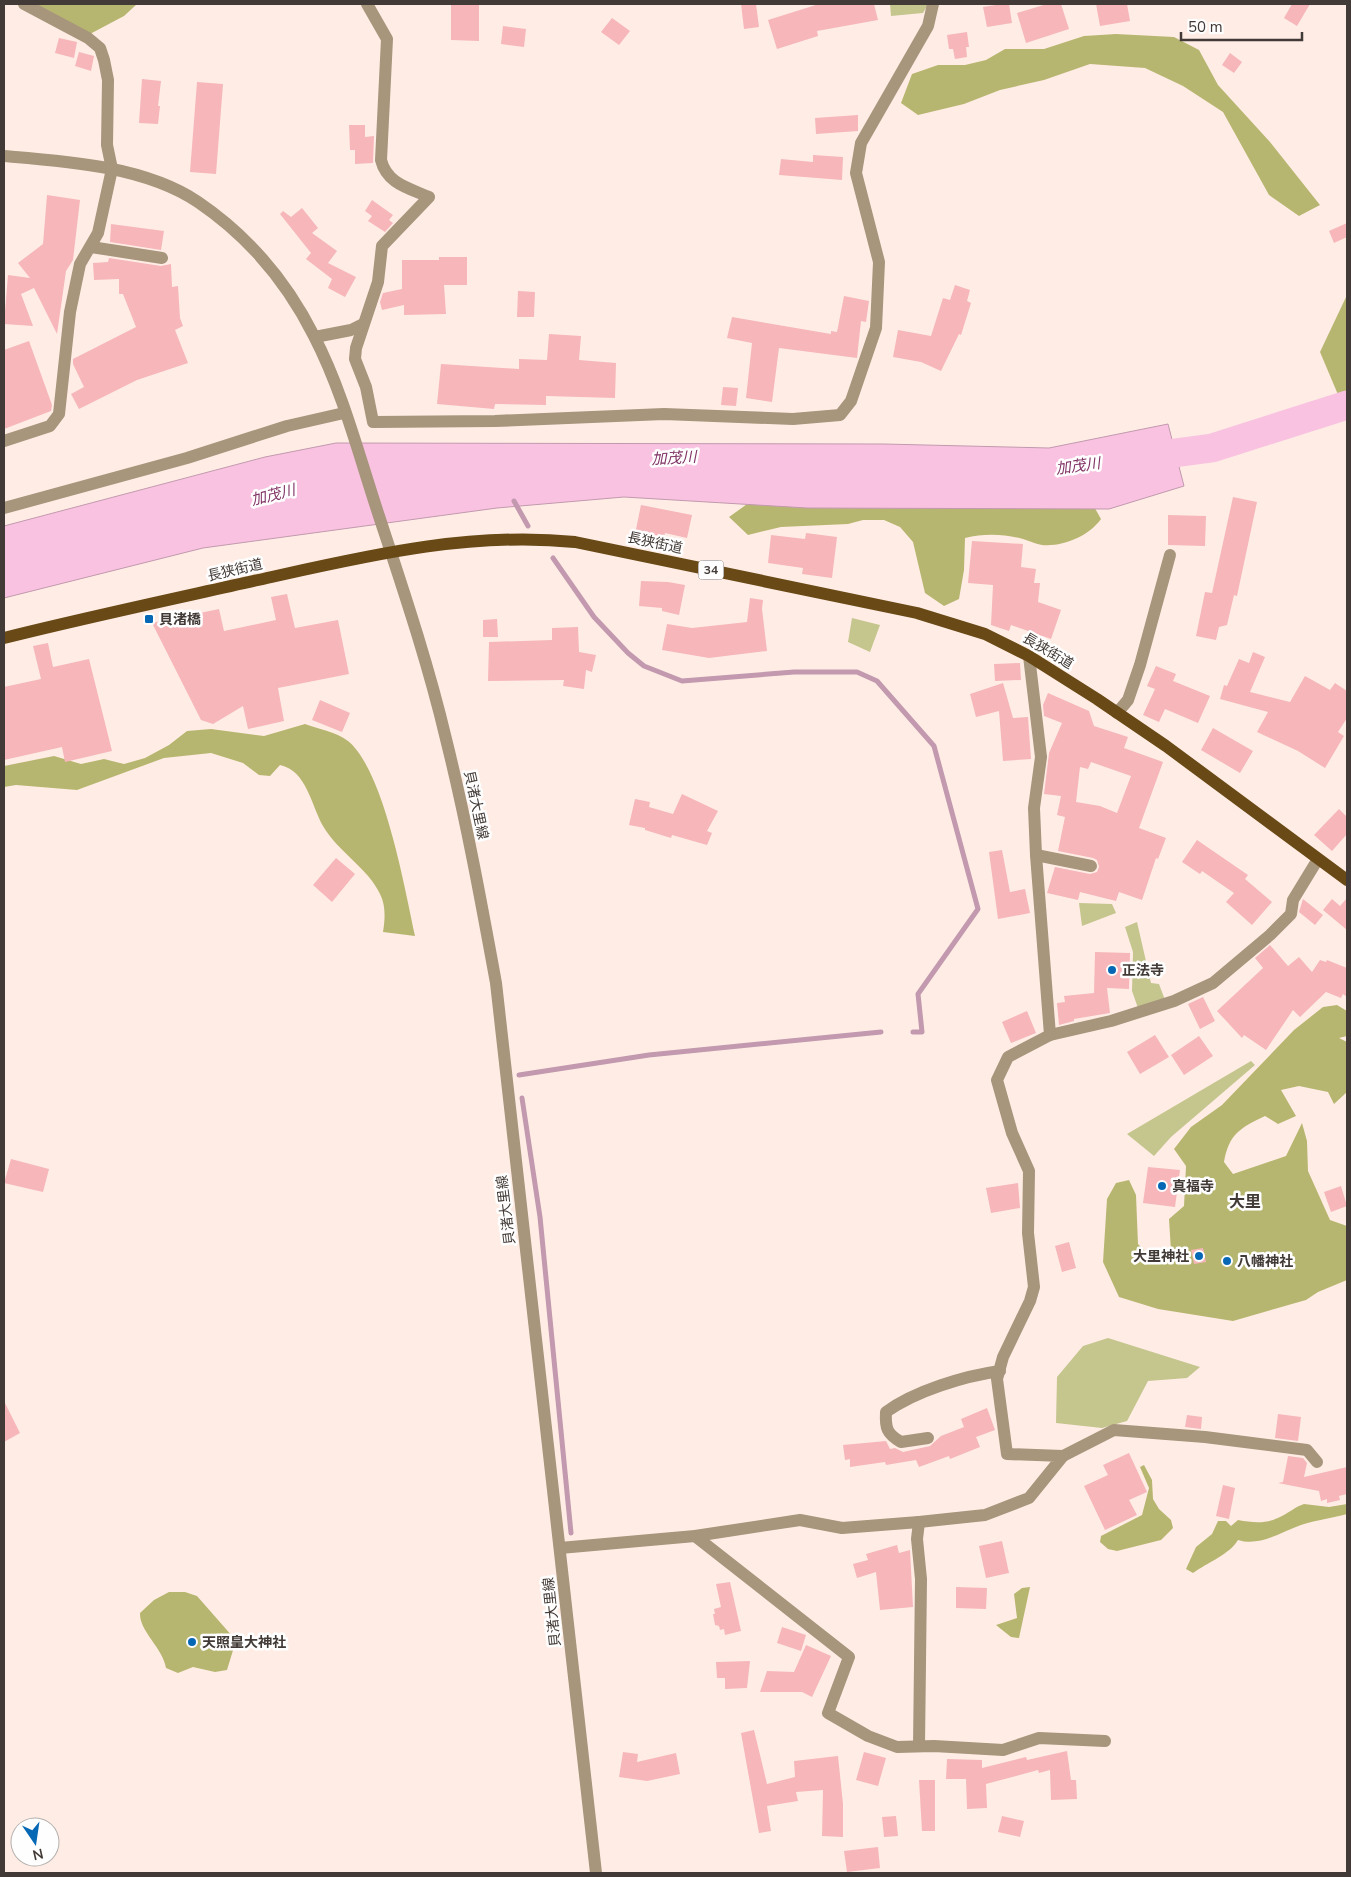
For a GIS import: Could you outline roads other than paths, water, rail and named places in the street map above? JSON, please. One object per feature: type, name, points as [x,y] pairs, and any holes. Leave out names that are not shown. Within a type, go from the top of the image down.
[{"type":"main road","name":"長狭街道","points":[[4,638],[326,565],[391,553],[482,539],[538,538],[575,542],[917,613],[985,634],[1029,656],[1166,746],[1347,880]]},
{"type":"street","points":[[4,441],[50,426],[59,414],[70,312],[80,264],[98,233],[112,169],[106,144],[108,80],[100,48],[88,38],[24,4]]},
{"type":"street","points":[[366,4],[387,39],[381,160],[384,171],[388,178],[429,197],[382,246],[378,282],[356,348],[355,359],[366,387],[373,422],[495,421],[664,414],[793,418],[840,415],[851,401],[876,328],[879,262],[856,173],[861,143],[928,26],[933,4]]},
{"type":"street","points":[[4,156],[112,169],[180,191],[234,230],[257,252],[280,280],[315,337],[346,417],[287,426],[187,458],[4,508]]},
{"type":"street","points":[[91,247],[162,258]]},
{"type":"street","points":[[315,337],[351,330],[363,324]]},
{"type":"street","name":"貝渚大里線","points":[[346,417],[385,533],[446,739],[483,908],[496,982],[596,1873]]},
{"type":"street","points":[[1117,713],[1128,700],[1140,665],[1170,555]]},
{"type":"street","points":[[1029,656],[1041,757],[1034,808],[1050,1035]]},
{"type":"street","points":[[1036,855],[1091,866]]},
{"type":"street","points":[[1063,1456],[1007,1454],[997,1378],[1003,1357],[1030,1301],[1034,1287],[1028,1233],[1030,1171],[1012,1133],[997,1080],[1008,1056],[1050,1035],[1111,1021],[1165,1004],[1213,983],[1291,914],[1293,900],[1318,859]]},
{"type":"street","points":[[928,1438],[901,1442],[890,1436],[885,1427],[886,1412],[899,1402],[963,1378],[1000,1370]]},
{"type":"street","points":[[560,1548],[695,1536],[800,1520],[842,1528],[985,1515],[1029,1498],[1063,1456],[1114,1430],[1206,1437],[1307,1450],[1317,1462]]},
{"type":"street","points":[[919,1522],[917,1539],[922,1579],[919,1746]]},
{"type":"street","points":[[695,1536],[849,1657],[828,1713],[868,1736],[897,1747],[919,1746],[1003,1750],[1039,1738],[1105,1741]]},
{"type":"water","points":[[1168,424],[1184,486],[1109,509],[807,508],[624,497],[497,508],[203,548],[4,598],[4,526],[265,457],[336,443],[884,444],[1049,448]]},
{"type":"waterway","name":"加茂川","points":[[1137,458],[1212,448],[1347,405]]},
{"type":"waterway","points":[[514,501],[528,526]]},
{"type":"waterway","points":[[553,558],[594,617],[628,653],[644,666],[682,681],[794,672],[857,672],[877,681],[934,746],[978,909],[918,994],[922,1032],[913,1032]]},
{"type":"waterway","points":[[519,1075],[649,1055],[881,1032]]},
{"type":"waterway","points":[[522,1098],[540,1217],[571,1533]]},
{"type":"place","name":"貝渚橋","points":[[149,619]]},
{"type":"place","name":"正法寺","points":[[1112,970]]},
{"type":"place","name":"真福寺","points":[[1162,1186]]},
{"type":"place","name":"大里神社","points":[[1199,1256]]},
{"type":"place","name":"八幡神社","points":[[1227,1261]]},
{"type":"place","name":"天照皇大神社","points":[[192,1642]]},
{"type":"district","name":"大里","points":[[1245,1202]]}]
